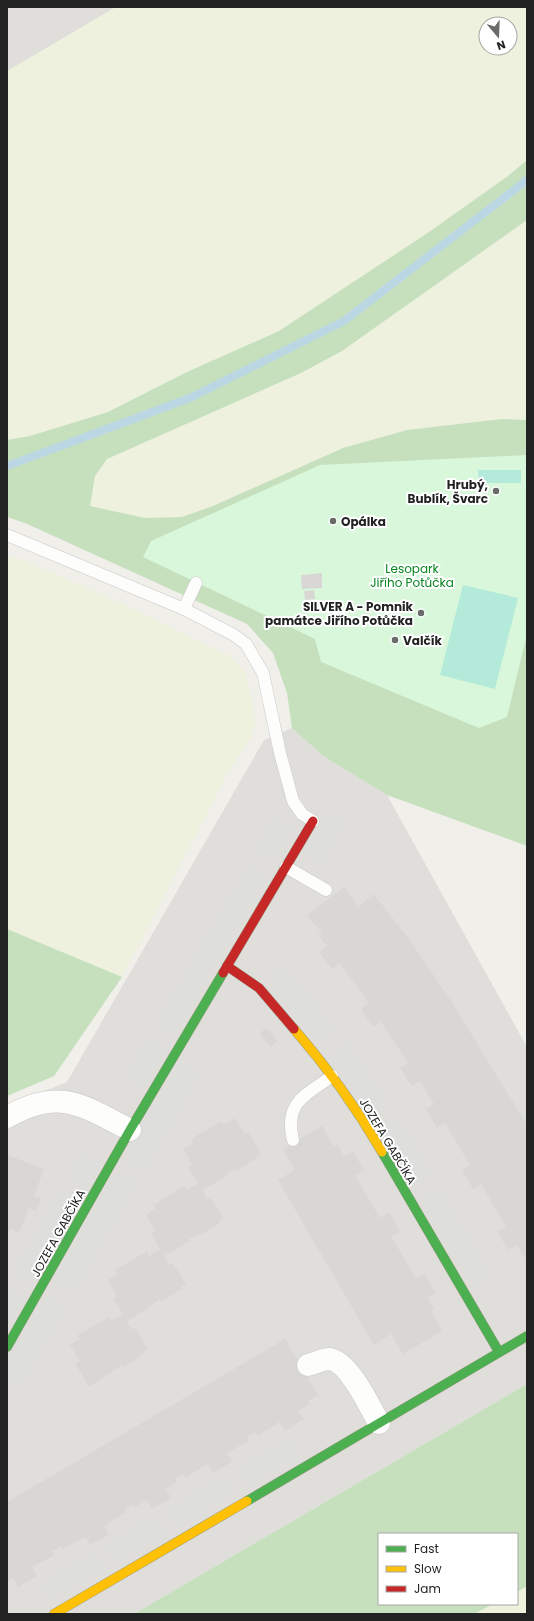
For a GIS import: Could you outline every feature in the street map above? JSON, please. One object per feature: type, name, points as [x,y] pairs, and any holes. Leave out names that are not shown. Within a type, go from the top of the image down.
[{"type":"street","name":"JOZEFA GABČÍKA","points":[[7,1347],[130,1130],[313,821]]},
{"type":"street","name":"JOZEFA GABČÍKA","points":[[227,966],[259,988],[312,1048],[332,1076],[369,1130],[499,1352]]},
{"type":"street","points":[[7,1117],[32,1105],[47,1101],[61,1100],[76,1103],[130,1130]]},
{"type":"street","points":[[54,1614],[527,1336]]},
{"type":"street","points":[[308,1365],[329,1359],[337,1362],[352,1378],[379,1423]]},
{"type":"lane","points":[[7,535],[184,609],[234,635],[246,644],[254,655],[263,673],[280,753],[293,800],[302,814],[313,821]]},
{"type":"lane","points":[[184,609],[196,582]]},
{"type":"lane","points":[[286,867],[326,890]]},
{"type":"lane","points":[[293,1140],[290,1126],[290,1116],[295,1105],[332,1076]]},
{"type":"shaded area","points":[[7,7],[116,7],[7,72]]},
{"type":"shaded area","points":[[292,728],[323,756],[387,795],[527,1047],[527,1384],[134,1614],[7,1614],[7,1106],[67,1082],[264,740]]},
{"type":"shaded area","points":[[326,814],[343,824],[320,863],[303,854]]},
{"type":"shaded area","points":[[276,818],[293,828],[275,859],[258,849]]},
{"type":"shaded area","points":[[249,866],[266,875],[174,1033],[157,1024]]},
{"type":"shaded area","points":[[284,968],[335,1030],[320,1042],[269,980]]},
{"type":"shaded area","points":[[149,1039],[165,1048],[143,1086],[127,1076]]},
{"type":"shaded area","points":[[347,1044],[388,1104],[372,1114],[331,1056]]},
{"type":"shaded area","points":[[181,1065],[198,1075],[143,1170],[126,1161]]},
{"type":"shaded area","points":[[397,1119],[430,1174],[413,1184],[381,1130]]},
{"type":"shaded area","points":[[83,1153],[100,1163],[86,1187],[69,1177]]},
{"type":"shaded area","points":[[118,1174],[135,1184],[74,1291],[57,1281]]},
{"type":"shaded area","points":[[439,1189],[490,1277],[474,1286],[422,1199]]},
{"type":"shaded area","points":[[60,1193],[77,1203],[31,1281],[15,1272]]},
{"type":"shaded area","points":[[7,1288],[22,1297],[7,1322]]},
{"type":"shaded area","points":[[49,1296],[66,1306],[19,1385],[7,1379],[7,1368]]},
{"type":"shaded area","points":[[289,1439],[298,1456],[247,1485],[237,1469]]},
{"type":"shaded area","points":[[225,1476],[234,1492],[178,1525],[168,1509]]},
{"type":"shaded area","points":[[155,1517],[164,1533],[115,1562],[106,1546]]},
{"type":"shaded area","points":[[93,1553],[102,1569],[51,1599],[42,1584]]},
{"type":"green space","points":[[116,7],[527,7],[527,160],[508,176],[429,232],[279,331],[187,372],[108,412],[30,436],[7,440],[7,71]]},
{"type":"green space","points":[[527,160],[527,220],[342,351],[301,373],[107,459],[95,476],[90,506],[145,518],[182,517],[213,506],[343,448],[407,430],[502,419],[527,420],[527,846],[387,795],[323,756],[292,728],[287,693],[273,653],[247,624],[25,523],[7,517],[7,440],[30,436],[108,412],[187,372],[279,331],[429,232],[508,176]]},
{"type":"green space","points":[[527,220],[527,420],[502,419],[407,430],[343,448],[213,506],[182,517],[145,518],[90,506],[95,476],[107,459],[301,373],[342,351]]},
{"type":"green space","name":"Lesopark Jiřího Potůčka","points":[[527,455],[527,634],[507,717],[479,728],[321,662],[315,639],[143,557],[151,541],[320,465]]},
{"type":"green space","points":[[478,470],[521,470],[521,483],[479,483]]},
{"type":"green space","points":[[7,556],[23,560],[112,599],[232,657],[246,675],[256,721],[251,737],[228,773],[122,977],[7,929]]},
{"type":"green space","points":[[463,585],[518,598],[495,689],[440,675]]},
{"type":"green space","points":[[7,929],[122,977],[54,1076],[7,1096]]},
{"type":"green space","points":[[527,1384],[527,1586],[518,1591],[518,1533],[378,1533],[378,1605],[491,1605],[474,1614],[134,1614]]},
{"type":"green space","points":[[527,1586],[527,1614],[474,1614],[491,1605],[518,1605],[518,1591]]},
{"type":"building","points":[[322,573],[322,588],[302,589],[301,575]]},
{"type":"building","points":[[314,590],[315,599],[305,600],[304,591]]},
{"type":"building","points":[[344,887],[358,906],[374,894],[411,942],[453,1004],[527,1125],[527,1255],[523,1257],[517,1245],[508,1250],[497,1231],[506,1227],[481,1184],[473,1189],[462,1170],[470,1165],[445,1123],[437,1128],[426,1109],[434,1104],[420,1081],[412,1086],[400,1068],[408,1063],[381,1022],[373,1027],[361,1009],[369,1003],[340,963],[332,969],[319,952],[327,946],[319,936],[322,933],[307,915]]},
{"type":"building","points":[[266,1028],[278,1041],[271,1047],[259,1034]]},
{"type":"building","points":[[235,1118],[245,1134],[248,1132],[261,1153],[256,1156],[257,1158],[236,1171],[235,1169],[202,1191],[207,1199],[210,1197],[223,1218],[219,1221],[220,1223],[199,1236],[198,1234],[189,1239],[190,1241],[164,1256],[169,1265],[173,1263],[186,1284],[181,1287],[182,1289],[161,1301],[160,1299],[127,1322],[132,1330],[135,1328],[148,1349],[143,1352],[144,1354],[123,1367],[122,1365],[89,1387],[75,1363],[80,1361],[70,1345],[80,1339],[78,1335],[109,1317],[111,1321],[123,1314],[113,1298],[117,1296],[108,1280],[118,1274],[115,1270],[147,1251],[149,1256],[160,1249],[151,1233],[155,1230],[146,1215],[156,1208],[153,1205],[184,1186],[187,1190],[198,1184],[188,1167],[193,1165],[183,1149],[193,1143],[191,1139],[222,1121],[224,1125]]},
{"type":"building","points":[[322,1126],[334,1147],[337,1145],[344,1156],[353,1152],[364,1170],[355,1175],[380,1218],[389,1213],[400,1232],[391,1236],[416,1279],[425,1274],[436,1293],[427,1298],[434,1309],[431,1311],[442,1331],[403,1354],[391,1334],[374,1345],[278,1180],[295,1170],[283,1149]]},
{"type":"building","points":[[7,1155],[44,1169],[34,1196],[41,1199],[36,1211],[29,1208],[19,1233],[10,1229],[7,1236]]},
{"type":"building","points":[[285,1339],[318,1395],[308,1401],[310,1404],[298,1411],[304,1419],[285,1431],[280,1422],[258,1435],[256,1432],[247,1437],[249,1441],[227,1453],[232,1462],[213,1473],[208,1464],[186,1477],[184,1474],[175,1479],[177,1482],[166,1489],[171,1498],[152,1509],[147,1500],[135,1507],[134,1504],[124,1509],[126,1512],[104,1526],[109,1534],[90,1545],[85,1537],[63,1549],[61,1546],[52,1551],[54,1555],[32,1567],[37,1576],[18,1587],[13,1578],[7,1582],[7,1502]]},
{"type":"waterway","points":[[7,466],[190,398],[344,321],[527,180]]},
{"type":"traffic: fast","points":[[7,1347],[130,1130],[223,973]]},
{"type":"traffic: fast","points":[[382,1152],[499,1352]]},
{"type":"traffic: fast","points":[[247,1501],[527,1336]]},
{"type":"traffic: slow","points":[[294,1029],[341,1089],[382,1152]]},
{"type":"traffic: slow","points":[[54,1614],[247,1501]]},
{"type":"traffic: jam","points":[[223,973],[313,821]]},
{"type":"traffic: jam","points":[[227,966],[259,988],[294,1029]]},
{"type":"place","name":"Hrubý, Bublík, Švarc","points":[[496,491]]},
{"type":"place","name":"Opálka","points":[[333,521]]},
{"type":"place","name":"SILVER A - Pomnik památce Jiřího Potůčka","points":[[421,613]]},
{"type":"place","name":"Valčík","points":[[395,640]]}]
